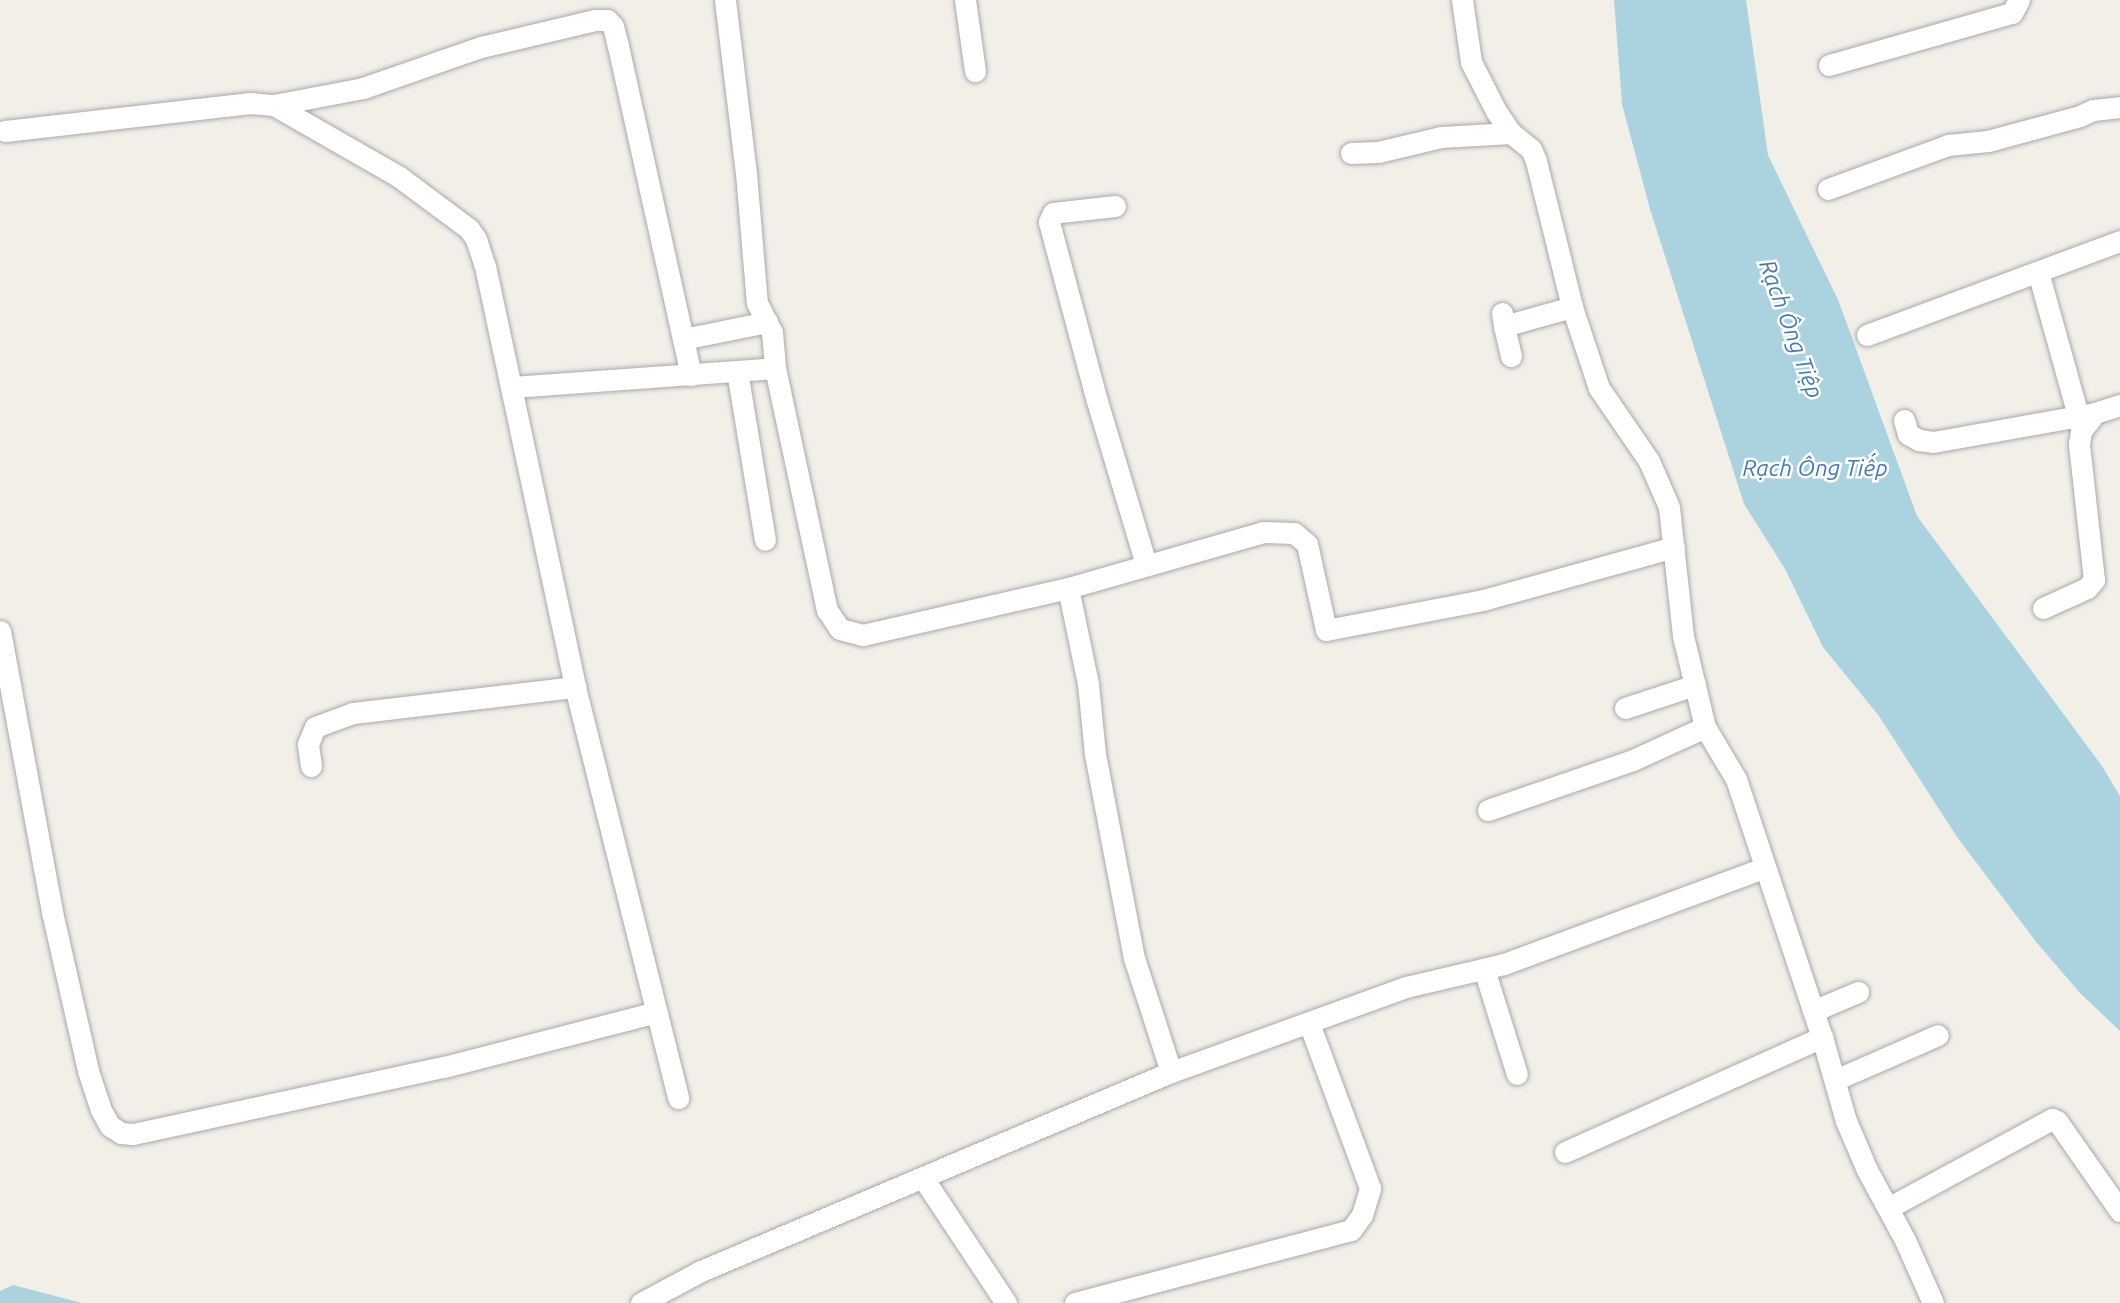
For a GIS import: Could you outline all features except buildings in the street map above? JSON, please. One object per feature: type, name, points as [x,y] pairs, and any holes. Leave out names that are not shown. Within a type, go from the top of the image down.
[{"type":"street","points":[[724,0],[746,173],[757,303],[769,327],[775,368],[827,610],[841,629],[863,635],[1068,588],[1263,531],[1294,533],[1307,544],[1326,630],[1483,600],[1674,547]]},
{"type":"street","points":[[965,0],[975,71]]},
{"type":"street","points":[[1462,0],[1471,62],[1511,133],[1531,149],[1536,160],[1572,307],[1599,387],[1649,461],[1669,507],[1683,636],[1705,727],[1736,779],[1822,1037],[1846,1121],[1867,1170],[1933,1303]]},
{"type":"street","points":[[1829,65],[2012,13],[2019,0]]},
{"type":"street","points":[[2,126],[250,103],[274,105],[363,88],[481,47],[595,20],[607,20],[613,26],[618,46],[691,375]]},
{"type":"street","points":[[274,105],[398,176],[469,229],[476,239],[485,266],[512,387],[575,687],[678,1097]]},
{"type":"street","points":[[1828,189],[1948,145],[1988,141],[2093,110],[2120,107]]},
{"type":"street","points":[[1351,153],[1378,152],[1441,136],[1511,133]]},
{"type":"street","points":[[1115,206],[1053,214],[1049,222],[1097,401],[1146,564]]},
{"type":"street","points":[[1867,335],[2120,242]]},
{"type":"street","points":[[2038,272],[2087,414],[2080,444],[2094,580],[2087,588],[2043,608]]},
{"type":"street","points":[[1511,356],[1503,319],[1572,307]]},
{"type":"street","points":[[683,339],[769,327]]},
{"type":"street","points":[[512,387],[775,368]]},
{"type":"street","points":[[737,371],[765,540]]},
{"type":"street","points":[[1904,420],[1909,434],[1919,440],[1933,442],[2087,414],[2120,405]]},
{"type":"street","points":[[1068,588],[1088,684],[1095,754],[1134,958],[1171,1072]]},
{"type":"street","points":[[0,631],[52,912],[88,1071],[101,1110],[110,1126],[121,1133],[132,1134],[444,1066],[656,1012]]},
{"type":"street","points":[[1625,708],[1695,685]]},
{"type":"street","points":[[311,766],[309,744],[315,727],[352,713],[575,687]]},
{"type":"street","points":[[1488,810],[1633,760],[1705,727]]},
{"type":"street","points":[[641,1303],[701,1271],[1171,1072],[1406,987],[1484,969],[1764,868]]},
{"type":"street","points":[[1484,969],[1517,1074]]},
{"type":"street","points":[[1813,1010],[1858,992]]},
{"type":"street","points":[[1075,1303],[1350,1230],[1362,1215],[1370,1188],[1309,1023]]},
{"type":"street","points":[[1835,1080],[1938,1035]]},
{"type":"street","points":[[1565,1152],[1822,1037]]},
{"type":"street","points":[[1888,1208],[2052,1119],[2120,1212]]},
{"type":"street","points":[[923,1178],[1006,1303]]},
{"type":"water","name":"Rạch Ông Tiếp","points":[[1614,0],[1746,0],[1768,155],[1839,302],[1917,516],[2102,766],[2120,796],[2120,1031],[2080,993],[2037,943],[1957,837],[1879,716],[1823,647],[1785,569],[1744,504],[1650,209],[1622,104]]},
{"type":"water","points":[[13,1285],[82,1303],[0,1303],[0,1291]]},
{"type":"water label","name":"Rạch Ông Tiệp","points":[[1791,329]]}]
